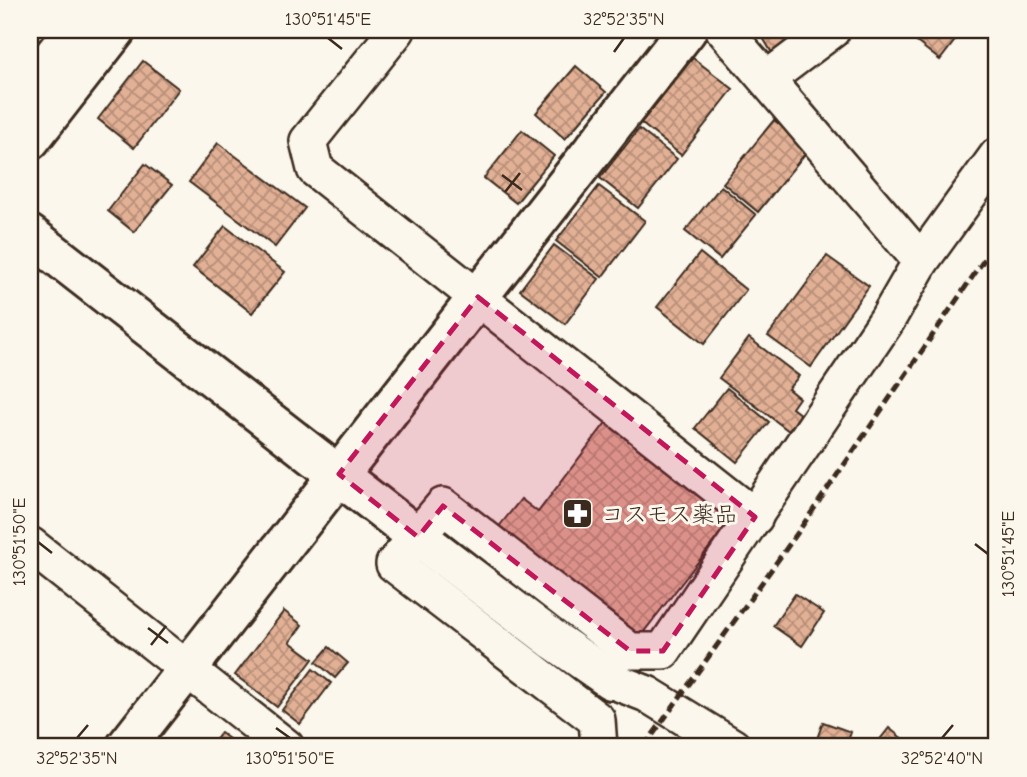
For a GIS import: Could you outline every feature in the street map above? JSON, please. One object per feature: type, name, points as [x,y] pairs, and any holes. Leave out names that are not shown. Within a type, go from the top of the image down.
[{"type":"main road","points":[[30,86],[74,30]]},
{"type":"main road","points":[[30,140],[116,30]]},
{"type":"main road","points":[[126,747],[687,30]]},
{"type":"main road","points":[[30,235],[418,537],[611,680]]},
{"type":"street","points":[[397,30],[308,141],[315,169],[755,517]]},
{"type":"street","points":[[724,30],[921,261]]},
{"type":"street","points":[[767,79],[832,30]]},
{"type":"street","points":[[599,747],[597,720],[394,564],[443,506],[630,651],[663,651],[887,320],[921,261],[997,156]]},
{"type":"street","points":[[30,545],[286,747]]},
{"type":"street","points":[[611,680],[647,694],[733,747]]},
{"type":"highlighted area","points":[[478,297],[755,517],[663,651],[630,651],[443,506],[418,537],[339,474]]},
{"type":"building","points":[[809,30],[772,53],[759,31]]},
{"type":"building","points":[[908,30],[963,30],[940,60],[905,33]]},
{"type":"building","points":[[693,58],[733,89],[681,155],[641,123]]},
{"type":"building","points":[[143,61],[179,89],[134,148],[98,119]]},
{"type":"building","points":[[576,66],[606,92],[565,139],[536,113]]},
{"type":"building","points":[[774,120],[809,149],[758,212],[723,183]]},
{"type":"building","points":[[639,129],[677,159],[638,208],[600,178]]},
{"type":"building","points":[[522,130],[554,156],[516,203],[484,178]]},
{"type":"building","points":[[218,143],[305,208],[275,247],[189,182]]},
{"type":"building","points":[[145,164],[172,185],[134,232],[108,211]]},
{"type":"building","points":[[599,186],[645,221],[602,277],[556,241]]},
{"type":"building","points":[[721,186],[756,215],[720,259],[685,231]]},
{"type":"building","points":[[225,226],[285,272],[252,313],[193,267]]},
{"type":"building","points":[[554,245],[599,279],[565,324],[520,290]]},
{"type":"building","points":[[700,253],[746,290],[704,344],[657,307]]},
{"type":"building","points":[[827,256],[869,286],[811,367],[768,336]]},
{"type":"building","points":[[749,338],[799,376],[788,389],[799,398],[792,408],[801,415],[789,431],[719,378]]},
{"type":"building","points":[[727,388],[769,422],[737,462],[695,428]]},
{"type":"building","points":[[611,416],[736,513],[639,638],[497,529],[521,499],[538,512]]},
{"type":"building","points":[[795,594],[824,613],[802,646],[773,626]]},
{"type":"building","points":[[284,611],[302,625],[290,642],[313,659],[277,707],[235,675]]},
{"type":"building","points":[[329,647],[348,663],[335,678],[316,662]]},
{"type":"building","points":[[313,669],[331,683],[300,724],[282,710]]},
{"type":"building","points":[[823,722],[851,732],[846,747],[814,747]]},
{"type":"building","points":[[889,728],[913,747],[874,747]]},
{"type":"building","points":[[221,733],[240,747],[210,747]]},
{"type":"railway","points":[[644,747],[796,535],[997,241]]},
{"type":"place","name":"コスモス薬品","points":[[578,514]]}]
